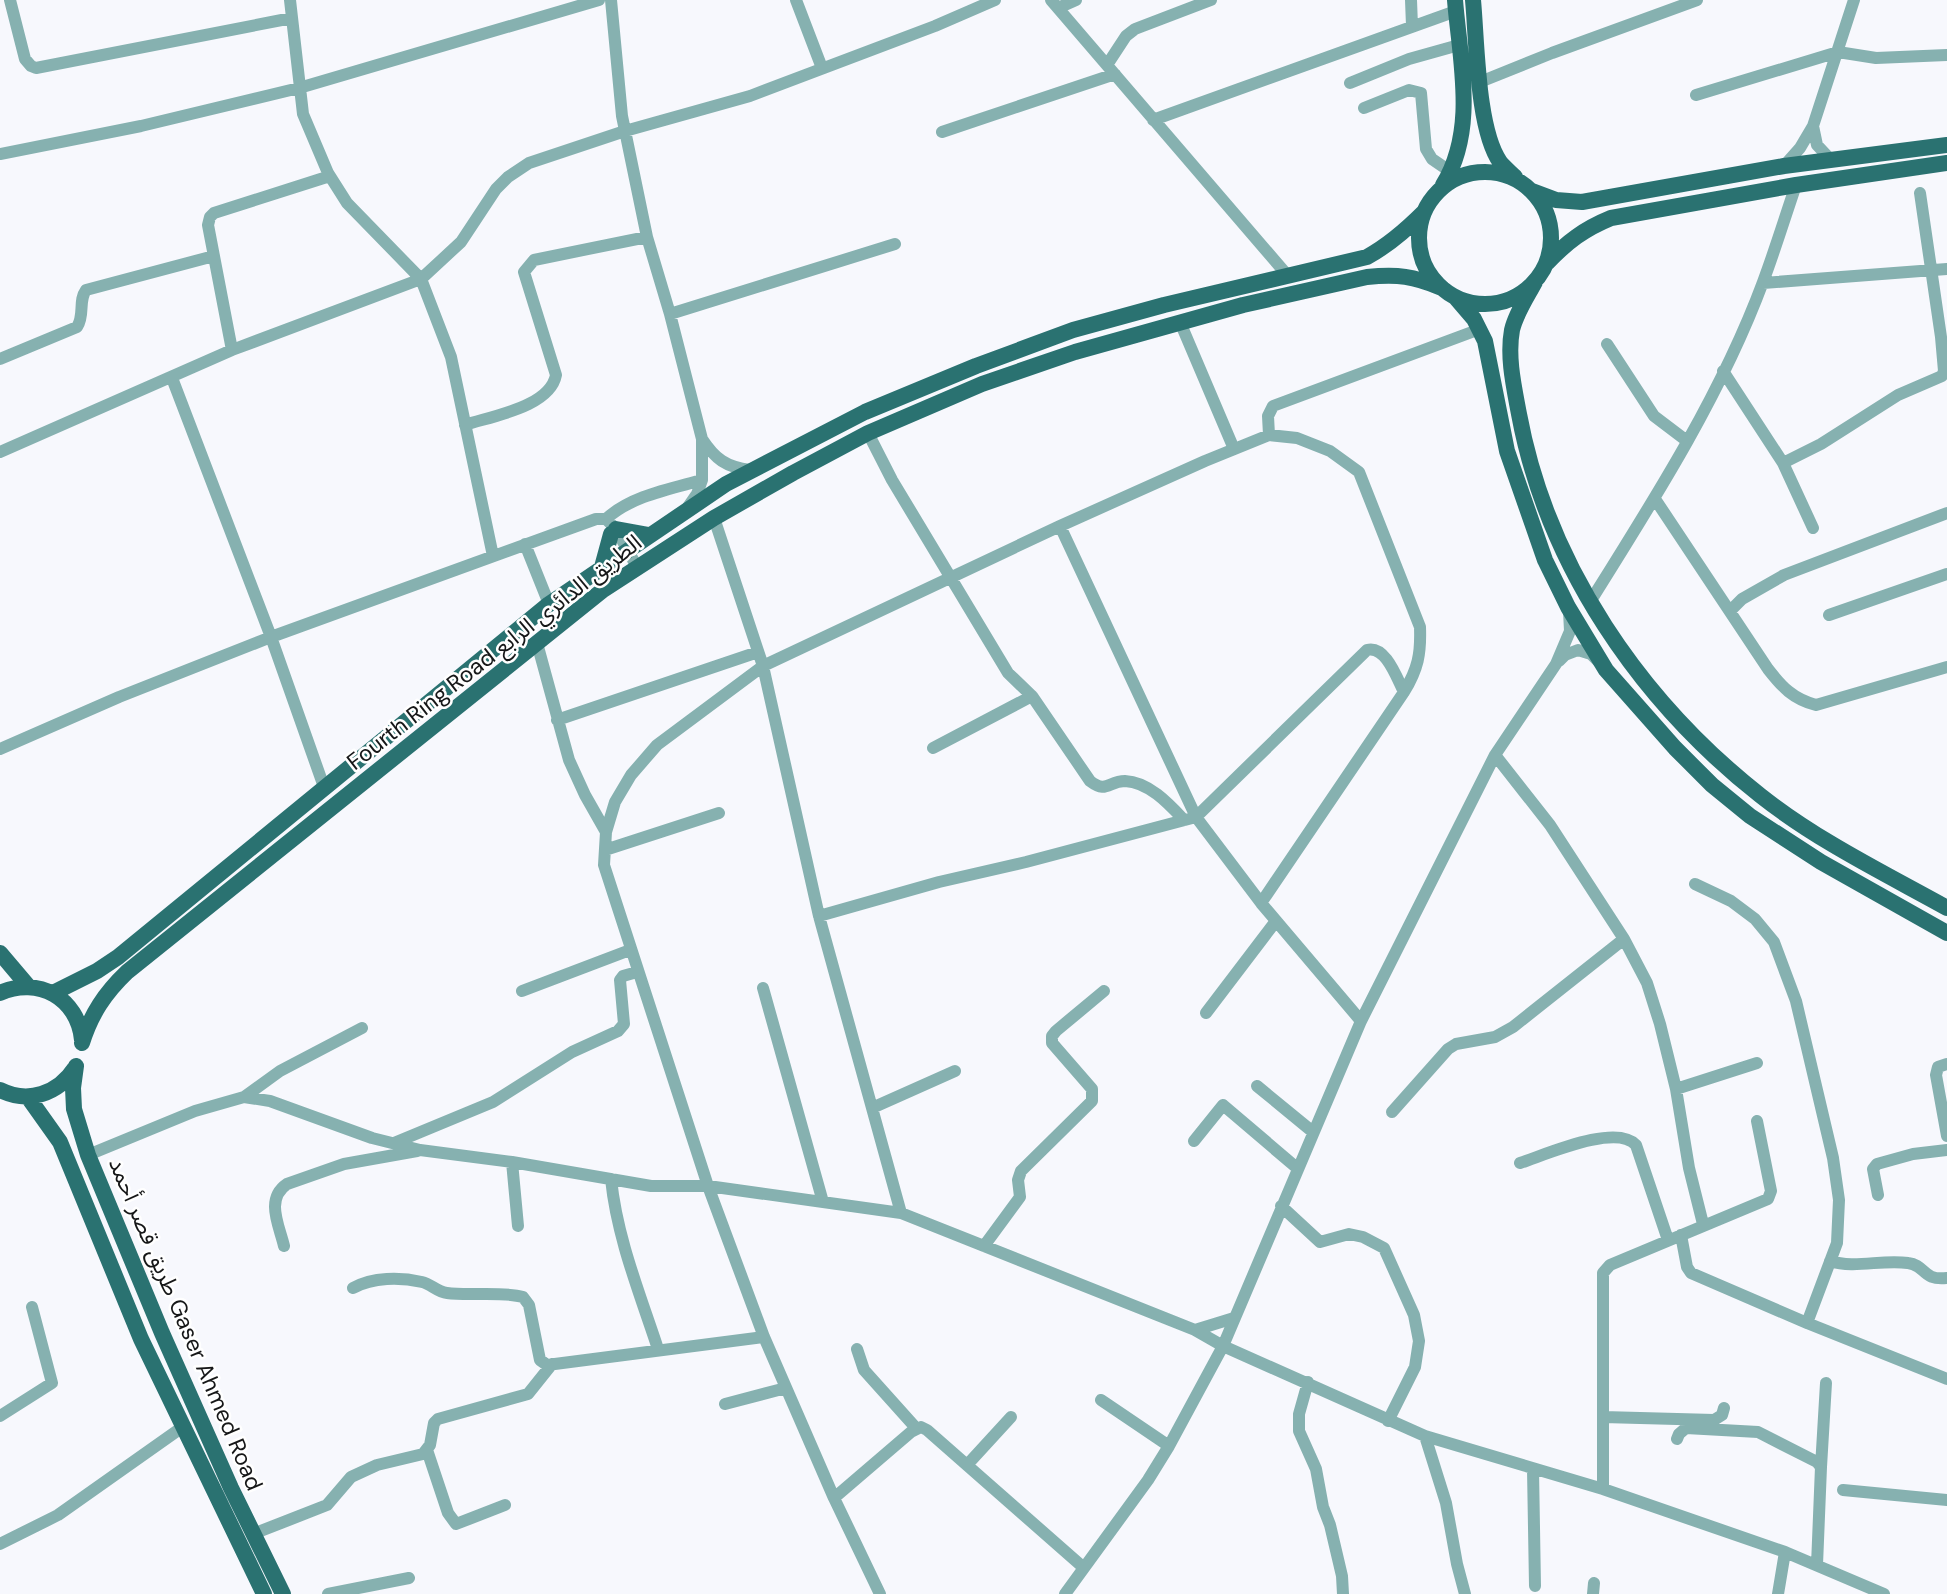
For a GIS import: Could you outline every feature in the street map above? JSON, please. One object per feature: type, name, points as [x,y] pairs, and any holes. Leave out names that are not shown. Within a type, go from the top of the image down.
[{"type":"main road","points":[[1473,0],[1483,118],[1490,144],[1500,163],[1526,186],[1548,217],[1551,248],[1547,263]]},
{"type":"main road","points":[[1455,6],[1465,118],[1460,146],[1451,172],[1424,212],[1419,228],[1421,253],[1430,276],[1456,298],[1469,303],[1498,303],[1518,295],[1535,282]]},
{"type":"main road","points":[[1441,188],[1471,173],[1488,172],[1504,175],[1556,200],[1582,202],[1784,166],[1947,145]]},
{"type":"main road","points":[[1947,163],[1796,185],[1611,218],[1588,228],[1568,241],[1547,263],[1535,282],[1517,316],[1511,354],[1526,449],[1539,496],[1577,581],[1611,635],[1657,696],[1728,769],[1796,822],[1947,908]]},
{"type":"main road","points":[[53,993],[118,957],[549,604],[687,509],[750,470],[865,412],[976,366],[1061,335],[1164,305],[1367,257],[1404,232],[1424,212]]},
{"type":"main road","name":"Fourth Ring Road الطريق الدائري الرابع","points":[[76,1066],[97,1006],[127,972],[537,643],[633,569],[715,518],[868,433],[982,384],[1075,352],[1180,322],[1367,277],[1392,274],[1416,278],[1442,288]]},
{"type":"main road","points":[[1456,298],[1480,329],[1485,341],[1507,451],[1545,560],[1568,607],[1606,670],[1675,748],[1712,785],[1750,816],[1786,841],[1947,933]]},
{"type":"main road","points":[[601,567],[611,526],[649,535]]},
{"type":"main road","points":[[1888,901],[1898,881]]},
{"type":"main road","points":[[0,953],[28,986]]},
{"type":"main road","points":[[0,993],[11,988],[28,986],[53,993],[74,1014],[82,1043]]},
{"type":"main road","points":[[1,1092],[28,1097],[40,1096],[61,1085],[76,1066]]},
{"type":"main road","name":"طريق قصر أحمد Gaser Ahmed Road","points":[[76,1066],[74,1109],[88,1154],[162,1334],[283,1594]]},
{"type":"main road","name":"طريق قصر أحمد Gaser Ahmed Road","points":[[28,1097],[60,1142],[141,1339],[264,1594]]},
{"type":"street","points":[[10,0],[25,59],[36,68],[292,18]]},
{"type":"street","points":[[290,0],[303,114],[330,176],[347,203],[421,279],[450,356],[494,556]]},
{"type":"street","points":[[0,154],[299,88],[599,0]]},
{"type":"street","points":[[611,0],[625,131],[646,237],[670,314],[702,439],[702,480],[687,509]]},
{"type":"street","points":[[796,0],[822,68]]},
{"type":"street","points":[[0,452],[232,350],[421,279],[461,242],[496,189],[529,163],[625,131],[750,96],[936,26],[995,0]]},
{"type":"street","points":[[1076,0],[1055,4],[1288,276]]},
{"type":"street","points":[[942,132],[1111,70],[1122,42],[1135,29],[1211,0]]},
{"type":"street","points":[[1410,0],[1412,26]]},
{"type":"street","points":[[1480,82],[1697,0]]},
{"type":"street","points":[[1784,166],[1800,148],[1813,126],[1854,0]]},
{"type":"street","points":[[1153,120],[1412,26],[1455,6]]},
{"type":"street","points":[[1350,83],[1409,59],[1459,45]]},
{"type":"street","points":[[1696,95],[1838,52],[1876,58],[1947,55]]},
{"type":"street","points":[[1363,108],[1409,90],[1421,93],[1426,149],[1432,159],[1451,172]]},
{"type":"street","points":[[1813,126],[1817,145],[1831,160]]},
{"type":"street","points":[[232,350],[208,225],[210,217],[214,213],[330,176]]},
{"type":"street","points":[[1590,602],[1655,499],[1723,371],[1763,283],[1796,185]]},
{"type":"street","points":[[1783,463],[1821,444],[1898,395],[1944,378],[1944,335],[1920,193]]},
{"type":"street","points":[[465,425],[532,403],[554,385],[555,375],[524,272],[529,264],[534,260],[646,237]]},
{"type":"street","points":[[670,314],[895,244]]},
{"type":"street","points":[[0,359],[77,327],[82,317],[82,298],[86,290],[214,256]]},
{"type":"street","points":[[1763,283],[1947,269]]},
{"type":"street","points":[[1180,322],[1234,449]]},
{"type":"street","points":[[1269,435],[1268,415],[1273,406],[1480,329]]},
{"type":"street","points":[[1607,344],[1654,416],[1687,441]]},
{"type":"street","points":[[1723,371],[1783,463],[1813,528]]},
{"type":"street","points":[[172,378],[271,637],[324,787]]},
{"type":"street","points":[[868,433],[892,480],[1008,673],[1032,696],[1090,781],[1106,788],[1121,781],[1134,782],[1155,793],[1190,818],[1361,1020]]},
{"type":"street","points":[[874,1592],[764,1337],[708,1186],[637,972],[604,865],[606,832],[615,802],[631,775],[657,745],[762,666],[1060,526],[1234,449],[1269,435],[1297,438],[1330,451],[1359,472],[1420,627],[1421,650],[1416,673],[1405,692],[1261,903]]},
{"type":"street","points":[[702,439],[712,456],[722,464],[750,470]]},
{"type":"street","points":[[611,526],[617,510],[645,497],[702,480]]},
{"type":"street","points":[[1655,499],[1768,669],[1786,692],[1800,701],[1816,705],[1947,667]]},
{"type":"street","points":[[1730,611],[1742,599],[1784,575],[1947,513]]},
{"type":"street","points":[[715,518],[762,666],[819,916],[901,1213]]},
{"type":"street","points":[[0,749],[119,697],[271,637],[596,519],[611,526],[633,569]]},
{"type":"street","points":[[1060,526],[1190,818]]},
{"type":"street","points":[[525,544],[549,604]]},
{"type":"street","points":[[1829,615],[1947,574]]},
{"type":"street","points":[[1068,1593],[1148,1480],[1223,1346],[1361,1020],[1448,843],[1495,755],[1556,664],[1570,631],[1568,607]]},
{"type":"street","points":[[537,643],[569,760],[606,832]]},
{"type":"street","points":[[819,916],[939,882],[1026,862],[1190,818],[1367,650],[1377,649],[1383,655],[1405,692]]},
{"type":"street","points":[[1556,664],[1565,655],[1577,650],[1591,654],[1606,670]]},
{"type":"street","points":[[557,720],[758,652]]},
{"type":"street","points":[[933,748],[1032,696]]},
{"type":"street","points":[[1495,755],[1550,825],[1623,939],[1647,983],[1676,1089],[1689,1168],[1703,1224]]},
{"type":"street","points":[[605,850],[719,813]]},
{"type":"street","points":[[1695,884],[1731,901],[1755,919],[1774,942],[1796,1002],[1833,1158],[1839,1200],[1837,1243],[1807,1324]]},
{"type":"street","points":[[1206,1013],[1276,921]]},
{"type":"street","points":[[1392,1112],[1448,1049],[1456,1044],[1495,1037],[1513,1027],[1623,939]]},
{"type":"street","points":[[522,991],[630,950]]},
{"type":"street","points":[[394,1143],[492,1102],[572,1052],[618,1031],[624,1024],[621,980],[623,976],[637,972]]},
{"type":"street","points":[[763,988],[823,1202]]},
{"type":"street","points":[[984,1246],[1020,1197],[1018,1180],[1021,1171],[1092,1101],[1092,1089],[1051,1039],[1056,1031],[1104,991]]},
{"type":"street","points":[[88,1154],[195,1111],[244,1097],[280,1071],[362,1028]]},
{"type":"street","points":[[1676,1089],[1757,1063]]},
{"type":"street","points":[[1947,1064],[1941,1065],[1936,1072],[1947,1136]]},
{"type":"street","points":[[872,1108],[955,1071]]},
{"type":"street","points":[[1257,1086],[1313,1132]]},
{"type":"street","points":[[244,1097],[270,1101],[372,1138],[421,1150],[513,1162],[651,1186],[708,1186],[901,1213],[1195,1330],[1223,1346],[1425,1436],[1603,1489],[1785,1552],[1884,1594]]},
{"type":"street","points":[[1194,1141],[1223,1105],[1297,1168]]},
{"type":"street","points":[[1603,1489],[1604,1273],[1610,1265],[1703,1224],[1765,1201],[1770,1195],[1757,1121]]},
{"type":"street","points":[[1520,1163],[1602,1137],[1626,1137],[1636,1144],[1668,1240]]},
{"type":"street","points":[[284,1246],[274,1205],[279,1189],[344,1164],[421,1150]]},
{"type":"street","points":[[1878,1195],[1873,1169],[1877,1164],[1913,1154],[1947,1150]]},
{"type":"street","points":[[513,1162],[518,1226]]},
{"type":"street","points":[[611,1179],[622,1239],[658,1349]]},
{"type":"street","points":[[1281,1206],[1320,1241],[1349,1234],[1363,1237],[1384,1248],[1414,1315],[1419,1341],[1415,1367],[1388,1421]]},
{"type":"street","points":[[1681,1235],[1687,1267],[1691,1273],[1807,1324],[1947,1379]]},
{"type":"street","points":[[1830,1261],[1844,1264],[1912,1263],[1931,1278],[1947,1278]]},
{"type":"street","points":[[353,1288],[378,1279],[422,1282],[446,1293],[523,1297],[529,1305],[540,1360],[544,1365],[764,1337]]},
{"type":"street","points":[[0,1416],[52,1383],[32,1307]]},
{"type":"street","points":[[1195,1330],[1234,1318]]},
{"type":"street","points":[[857,1349],[864,1370],[916,1428],[928,1430],[1084,1568]]},
{"type":"street","points":[[253,1534],[327,1504],[351,1477],[377,1465],[417,1455],[426,1450],[430,1445],[434,1423],[438,1419],[528,1394],[552,1364]]},
{"type":"street","points":[[1308,1382],[1299,1414],[1299,1431],[1316,1469],[1342,1576],[1343,1594]]},
{"type":"street","points":[[1817,1565],[1826,1382]]},
{"type":"street","points":[[725,1404],[786,1388]]},
{"type":"street","points":[[1101,1400],[1169,1446]]},
{"type":"street","points":[[1603,1417],[1714,1420],[1722,1415],[1724,1408]]},
{"type":"street","points":[[967,1465],[1011,1417]]},
{"type":"street","points":[[0,1544],[67,1509],[184,1426]]},
{"type":"street","points":[[834,1498],[916,1428]]},
{"type":"street","points":[[1677,1439],[1686,1429],[1758,1432],[1817,1462],[1821,1467]]},
{"type":"street","points":[[1425,1436],[1446,1503],[1465,1594]]},
{"type":"street","points":[[426,1450],[448,1513],[456,1524],[505,1505]]},
{"type":"street","points":[[1533,1469],[1535,1586]]},
{"type":"street","points":[[1843,1490],[1947,1500]]},
{"type":"street","points":[[1778,1594],[1785,1552]]},
{"type":"street","points":[[328,1594],[409,1578]]}]
